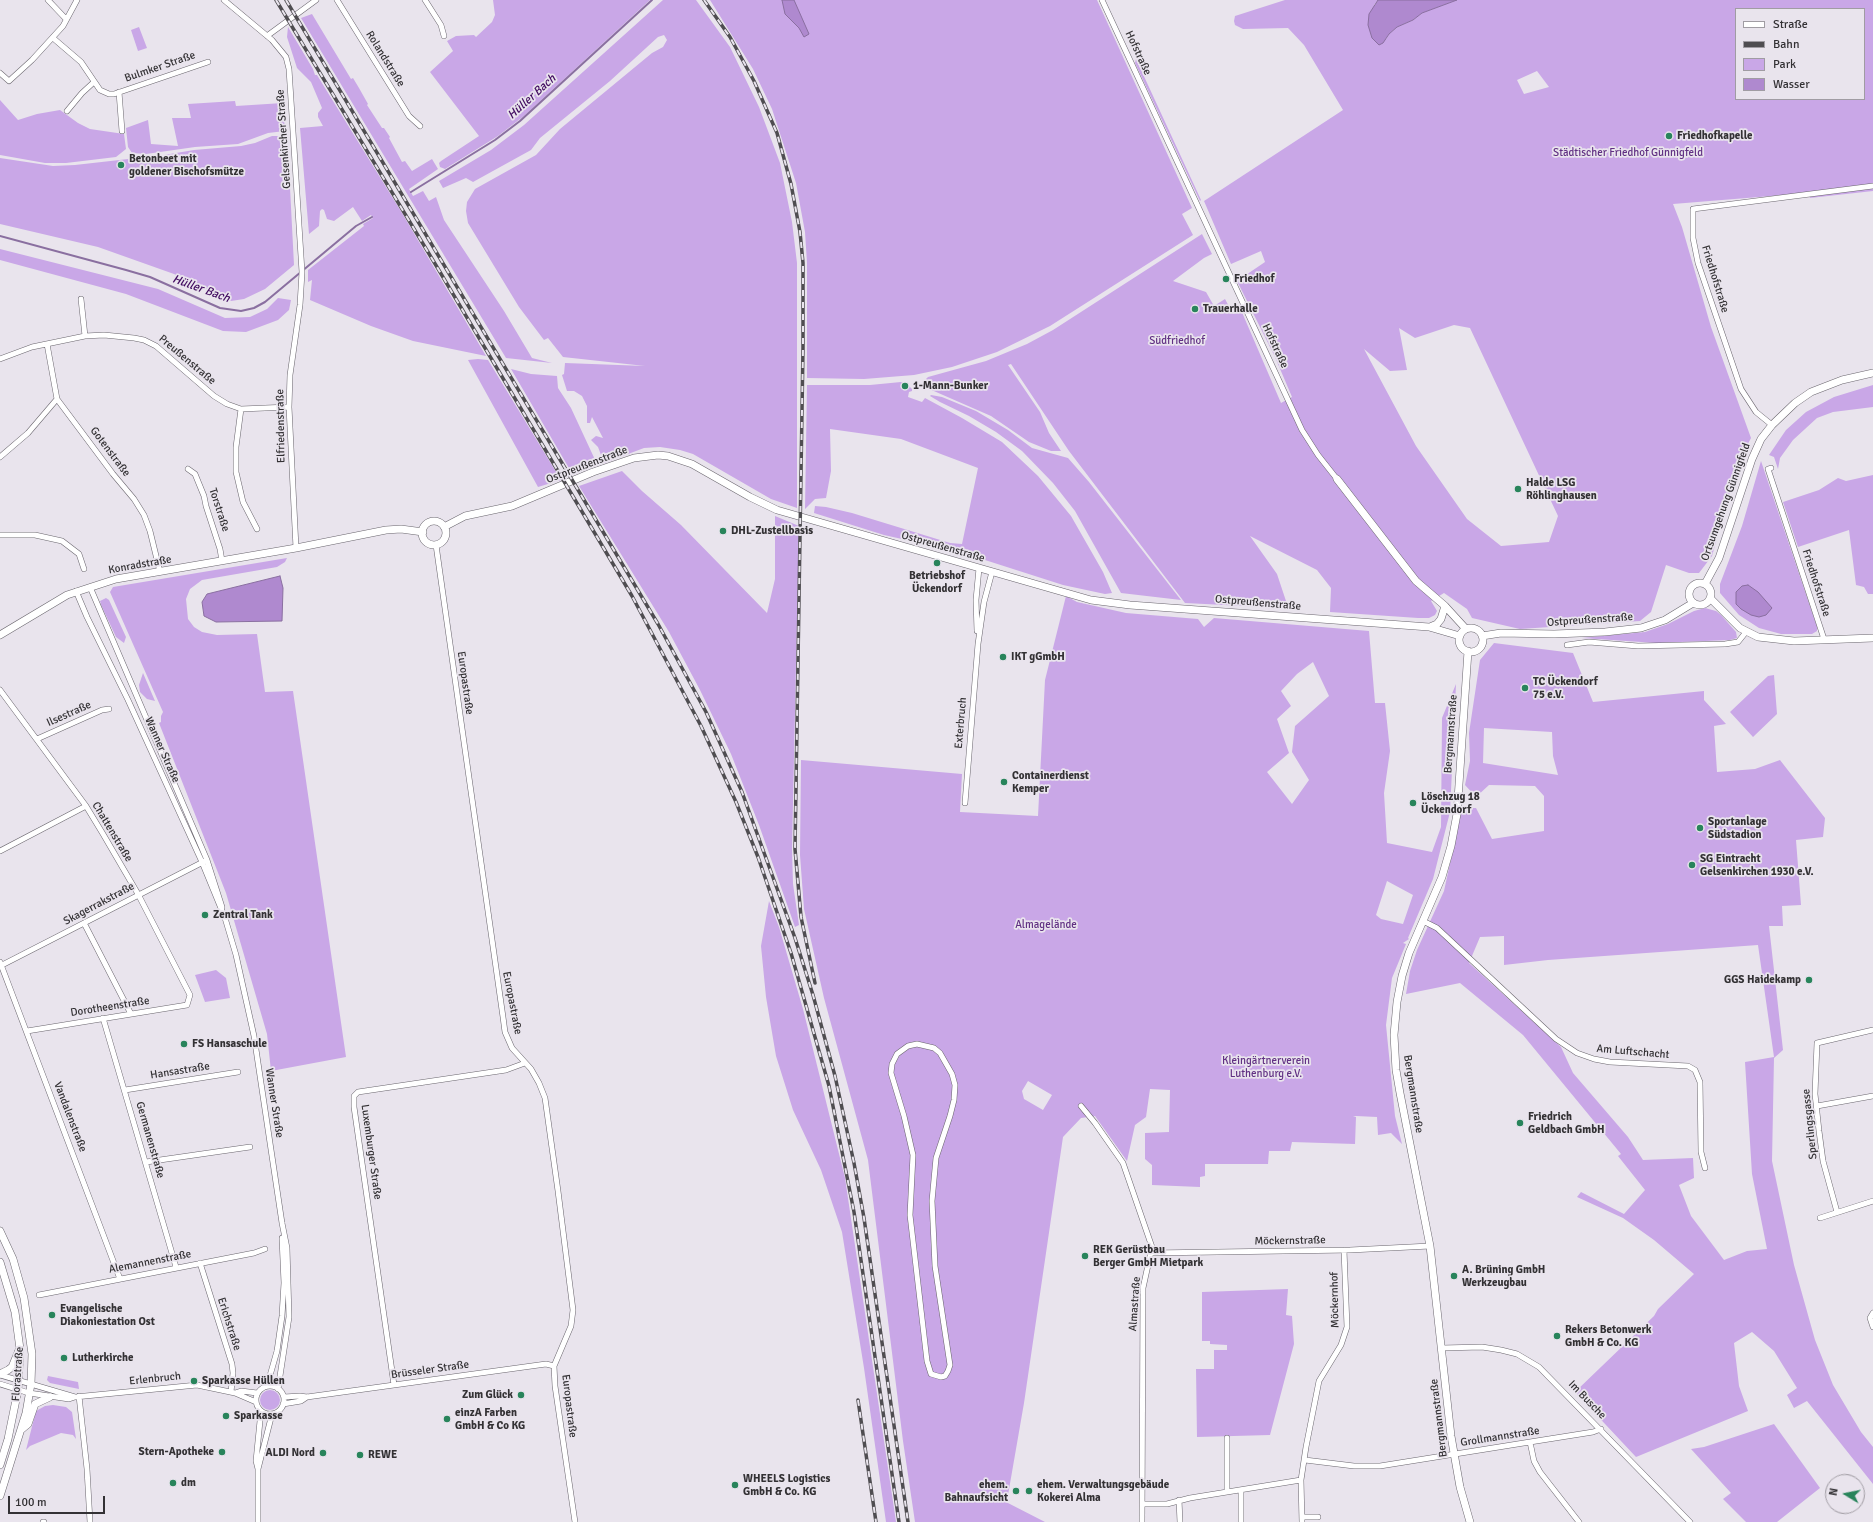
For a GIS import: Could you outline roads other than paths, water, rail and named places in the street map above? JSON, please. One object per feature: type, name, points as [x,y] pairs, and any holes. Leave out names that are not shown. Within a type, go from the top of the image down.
[{"type":"street","points":[[48,0],[66,19]]},
{"type":"street","points":[[0,73],[9,80],[32,60],[53,38],[77,0]]},
{"type":"street","name":"Gelsenkircher Straße","points":[[224,0],[267,36],[282,51],[289,69],[302,255],[302,286],[300,305]]},
{"type":"street","points":[[267,36],[316,0]]},
{"type":"street","name":"Rolandstraße","points":[[337,0],[409,116],[420,126]]},
{"type":"street","points":[[425,0],[441,25],[444,36]]},
{"type":"street","name":"Hofstraße","points":[[1102,0],[1302,430],[1318,455],[1416,581],[1445,606],[1466,629]]},
{"type":"street","name":"Bulmker Straße","points":[[53,38],[81,62],[100,90],[105,93],[114,94],[198,64],[208,62]]},
{"type":"street","points":[[67,111],[82,93],[94,82]]},
{"type":"street","name":"Bulmker Straße","points":[[119,92],[122,131]]},
{"type":"street","name":"Friedhofstraße","points":[[1772,425],[1756,412],[1741,389],[1698,263],[1693,238],[1693,209],[1873,186]]},
{"type":"street","points":[[81,299],[85,336]]},
{"type":"street","name":"Elfriedenstraße","points":[[296,548],[289,407],[290,375],[300,305]]},
{"type":"street","name":"Preußenstraße","points":[[0,359],[25,349],[85,336],[125,336],[150,342],[161,349],[214,396],[227,404],[241,409],[289,407]]},
{"type":"street","name":"Gotenstraße","points":[[47,344],[57,399],[144,515],[150,531],[160,572]]},
{"type":"street","name":"Ortsumgehung Günnigfeld","points":[[1705,584],[1719,558],[1752,459],[1761,439],[1772,425],[1795,403],[1824,386],[1873,373]]},
{"type":"street","points":[[0,456],[28,433],[57,399]]},
{"type":"street","points":[[241,409],[236,447],[236,472],[243,502],[257,529]]},
{"type":"street","name":"Ostpreußenstraße","points":[[444,527],[465,516],[512,506],[593,472],[634,458],[663,456],[675,457],[692,464],[750,497],[778,510],[1091,600],[1113,603],[1429,627],[1460,636]]},
{"type":"street","name":"Friedhofstraße","points":[[1771,468],[1768,469],[1824,639]]},
{"type":"street","name":"Torstraße","points":[[188,469],[195,474],[204,496],[220,549],[222,561]]},
{"type":"street","points":[[433,522],[440,523],[444,527],[446,532],[445,539],[436,545],[427,543],[423,538],[423,532],[426,525],[433,522]]},
{"type":"street","points":[[296,548],[386,530],[423,532]]},
{"type":"street","points":[[0,535],[35,535],[62,542],[79,554],[84,569]]},
{"type":"street","name":"Europastraße","points":[[436,545],[505,1032],[512,1048],[539,1082],[545,1098],[574,1310],[571,1326],[554,1366],[555,1386],[575,1522]]},
{"type":"street","name":"Konradstraße","points":[[0,635],[48,605],[76,592],[116,579],[296,548]]},
{"type":"street","name":"Exterbruch","points":[[978,644],[976,600],[979,568]]},
{"type":"street","name":"Exterbruch","points":[[964,803],[978,644],[984,602],[992,572]]},
{"type":"street","points":[[1698,583],[1705,584],[1711,592],[1710,598],[1703,605],[1693,603],[1689,594],[1691,587],[1698,583]]},
{"type":"street","name":"Wanner Straße","points":[[90,587],[205,861],[236,955],[254,1036],[287,1248],[289,1317],[278,1388]]},
{"type":"street","name":"Wanner Straße","points":[[76,592],[205,861]]},
{"type":"street","points":[[1710,598],[1746,632],[1758,637],[1782,640],[1873,638]]},
{"type":"street","name":"Ostpreußenstraße","points":[[1482,636],[1501,633],[1554,634],[1605,632],[1641,628],[1665,620],[1693,603]]},
{"type":"street","points":[[1429,627],[1437,624],[1441,619],[1445,606]]},
{"type":"street","points":[[1466,629],[1478,630],[1482,636],[1482,644],[1478,649],[1468,651],[1462,647],[1459,640],[1460,636],[1466,629]]},
{"type":"street","name":"Ostpreußenstraße","points":[[1566,645],[1589,642],[1650,646],[1725,644],[1738,642],[1746,632]]},
{"type":"street","name":"Bergmannstraße","points":[[1468,651],[1456,822],[1442,877],[1410,953],[1399,989],[1395,1018],[1394,1051],[1400,1093],[1430,1246],[1454,1455],[1460,1487],[1470,1522]]},
{"type":"street","name":"Chattenstraße","points":[[0,690],[86,806],[138,894],[190,995]]},
{"type":"street","name":"Ilsestraße","points":[[37,739],[109,708]]},
{"type":"street","points":[[0,851],[86,806]]},
{"type":"street","name":"Skagerrakstraße","points":[[0,964],[205,861]]},
{"type":"street","name":"Am Luftschacht","points":[[1423,921],[1437,928],[1548,1031],[1577,1053],[1594,1059],[1610,1062],[1688,1066],[1695,1070],[1700,1082],[1700,1152],[1705,1168]]},
{"type":"street","points":[[84,923],[131,1014]]},
{"type":"street","name":"Vandalenstraße","points":[[0,964],[120,1279]]},
{"type":"street","name":"Dorotheenstraße","points":[[26,1031],[186,1005],[190,995]]},
{"type":"street","name":"Germanenstraße","points":[[102,1018],[125,1090],[176,1267]]},
{"type":"street","name":"Sperlingsgasse","points":[[1837,1212],[1823,1161],[1816,1106],[1817,1043],[1873,1030]]},
{"type":"street","points":[[917,1044],[934,1048],[940,1053],[952,1074],[955,1085],[954,1100],[950,1116],[936,1158],[932,1201],[935,1266],[949,1353],[948,1371],[945,1376],[935,1376],[931,1374],[927,1361],[910,1215],[913,1155],[904,1116],[891,1074],[892,1064],[897,1054],[908,1046],[917,1044]]},
{"type":"street","name":"Luxemburger Straße","points":[[394,1385],[354,1107],[354,1096],[358,1092],[506,1070],[525,1063]]},
{"type":"street","name":"Hansastraße","points":[[125,1090],[238,1072]]},
{"type":"street","points":[[1816,1106],[1873,1096]]},
{"type":"street","name":"Almastraße","points":[[1080,1106],[1096,1123],[1123,1163],[1152,1247],[1143,1288],[1142,1522]]},
{"type":"street","points":[[146,1162],[250,1147]]},
{"type":"street","points":[[1820,1218],[1873,1201]]},
{"type":"street","name":"Wanner Straße","points":[[268,1386],[277,1351],[282,1316],[284,1283],[282,1223]]},
{"type":"street","name":"Florastraße","points":[[0,1231],[13,1259],[24,1298],[32,1340],[31,1384],[22,1429],[0,1496]]},
{"type":"street","name":"Möckernstraße","points":[[1151,1253],[1344,1250],[1419,1248],[1430,1246]]},
{"type":"street","name":"Alemannenstraße","points":[[39,1295],[176,1267],[254,1253],[265,1249]]},
{"type":"street","name":"Möckernhof","points":[[1305,1460],[1319,1381],[1341,1345],[1347,1327],[1344,1250]]},
{"type":"street","name":"Florastraße","points":[[0,1262],[15,1312],[20,1349],[18,1390],[8,1439],[0,1465]]},
{"type":"street","name":"Erichstraße","points":[[200,1263],[232,1364],[234,1373],[233,1392]]},
{"type":"street","points":[[1873,1313],[1870,1318],[1873,1327]]},
{"type":"street","name":"Im Busche","points":[[1442,1348],[1491,1348],[1511,1352],[1523,1357],[1548,1374],[1690,1522]]},
{"type":"street","points":[[0,1374],[12,1366],[16,1354],[20,1349]]},
{"type":"street","name":"Brüsseler Straße","points":[[284,1397],[307,1397],[546,1364],[554,1366]]},
{"type":"street","name":"Erlenbruch","points":[[0,1374],[19,1381],[77,1397]]},
{"type":"street","name":"Erlenbruch","points":[[0,1384],[29,1393],[69,1399],[193,1385],[208,1386],[233,1392],[256,1402]]},
{"type":"street","points":[[258,1522],[258,1469],[256,1461],[261,1411],[256,1402],[258,1393],[268,1386],[278,1388],[284,1397],[283,1404],[279,1410],[272,1414],[261,1411]]},
{"type":"street","name":"Erlenbruch","points":[[233,1392],[241,1391],[258,1393]]},
{"type":"street","points":[[22,1429],[28,1424],[35,1404],[50,1396]]},
{"type":"street","points":[[77,1397],[87,1469],[90,1522]]},
{"type":"street","name":"Brüsseler Straße","points":[[283,1404],[301,1401],[307,1397]]},
{"type":"street","points":[[258,1469],[272,1414]]},
{"type":"street","name":"Grollmannstraße","points":[[1305,1460],[1366,1466],[1454,1455],[1593,1432],[1601,1428]]},
{"type":"street","points":[[1227,1438],[1227,1492]]},
{"type":"street","points":[[1530,1442],[1534,1461],[1540,1472],[1579,1522]]},
{"type":"street","points":[[1305,1460],[1301,1480],[1302,1519],[1318,1517]]},
{"type":"street","points":[[1142,1504],[1167,1504],[1179,1500],[1301,1480]]},
{"type":"street","points":[[1241,1490],[1241,1522]]},
{"type":"street","points":[[1179,1500],[1180,1522]]},
{"type":"water","points":[[782,0],[794,0],[809,34],[804,37],[799,28],[785,14]]},
{"type":"water","points":[[1378,0],[1457,0],[1422,13],[1413,20],[1397,27],[1389,34],[1383,43],[1379,45],[1372,38],[1368,25],[1369,14]]},
{"type":"water","points":[[280,576],[283,588],[282,621],[216,622],[204,616],[202,602],[207,594]]},
{"type":"water","points":[[1748,585],[1758,592],[1772,608],[1766,615],[1759,617],[1751,615],[1736,604],[1736,592],[1742,586]]},
{"type":"waterway","name":"Hüller Bach","points":[[411,192],[495,140],[520,121],[652,0]]},
{"type":"waterway","name":"Hüller Bach","points":[[0,236],[150,277],[220,308],[241,311],[254,308],[265,302],[356,226],[372,217]]},
{"type":"railway","points":[[276,0],[437,267],[632,596],[701,726],[736,802],[758,857],[791,953],[829,1086],[854,1212],[899,1522]]},
{"type":"railway","points":[[286,0],[658,624],[706,712],[742,792],[795,938],[813,995],[835,1076],[854,1163],[864,1218],[908,1522]]},
{"type":"railway","points":[[704,0],[730,37],[754,81],[777,133],[791,184],[800,232],[803,263],[803,348],[795,849],[801,917],[815,983]]},
{"type":"railway","points":[[858,1400],[876,1522]]},
{"type":"place","name":"Friedhofkapelle","points":[[1669,136]]},
{"type":"place","name":"Betonbeet mit goldener Bischofsmütze","points":[[121,165]]},
{"type":"place","name":"Friedhof","points":[[1226,279]]},
{"type":"place","name":"Trauerhalle","points":[[1195,309]]},
{"type":"place","name":"1-Mann-Bunker","points":[[905,386]]},
{"type":"place","name":"Halde LSG Röhlinghausen","points":[[1518,489]]},
{"type":"place","name":"DHL-Zustellbasis","points":[[723,531]]},
{"type":"place","name":"Betriebshof Ückendorf","points":[[937,563]]},
{"type":"place","name":"IKT gGmbH","points":[[1003,657]]},
{"type":"place","name":"TC Ückendorf 75 e.V.","points":[[1525,688]]},
{"type":"place","name":"Containerdienst Kemper","points":[[1004,782]]},
{"type":"place","name":"Löschzug 18 Ückendorf","points":[[1413,803]]},
{"type":"place","name":"Sportanlage Südstadion","points":[[1700,828]]},
{"type":"place","name":"SG Eintracht Gelsenkirchen 1930 e.V.","points":[[1692,865]]},
{"type":"place","name":"Zentral Tank","points":[[205,915]]},
{"type":"place","name":"GGS Haidekamp","points":[[1809,980]]},
{"type":"place","name":"FS Hansaschule","points":[[184,1044]]},
{"type":"place","name":"Friedrich Geldbach GmbH","points":[[1520,1123]]},
{"type":"place","name":"REK Gerüstbau Berger GmbH Mietpark","points":[[1085,1256]]},
{"type":"place","name":"A. Brüning GmbH Werkzeugbau","points":[[1454,1276]]},
{"type":"place","name":"Evangelische Diakoniestation Ost","points":[[52,1315]]},
{"type":"place","name":"Rekers Betonwerk GmbH & Co. KG","points":[[1557,1336]]},
{"type":"place","name":"Lutherkirche","points":[[64,1358]]},
{"type":"place","name":"Sparkasse Hüllen","points":[[194,1381]]},
{"type":"place","name":"Zum Glück","points":[[521,1395]]},
{"type":"place","name":"Sparkasse","points":[[226,1416]]},
{"type":"place","name":"einzA Farben GmbH & Co KG","points":[[447,1419]]},
{"type":"place","name":"Stern-Apotheke","points":[[222,1452]]},
{"type":"place","name":"ALDI Nord","points":[[323,1453]]},
{"type":"place","name":"REWE","points":[[360,1455]]},
{"type":"place","name":"dm","points":[[173,1483]]},
{"type":"place","name":"WHEELS Logistics GmbH & Co. KG","points":[[735,1485]]},
{"type":"place","name":"ehem. Bahnaufsicht","points":[[1016,1491]]},
{"type":"place","name":"ehem. Verwaltungsgebäude Kokerei Alma","points":[[1029,1491]]},
{"type":"park label","name":"Städtischer Friedhof Günnigfeld","points":[[1628,153]]},
{"type":"park label","name":"Südfriedhof","points":[[1177,341]]},
{"type":"park label","name":"Almagelände","points":[[1046,925]]},
{"type":"park label","name":"Kleingärtnerverein Luthenburg e.V.","points":[[1266,1067]]}]
